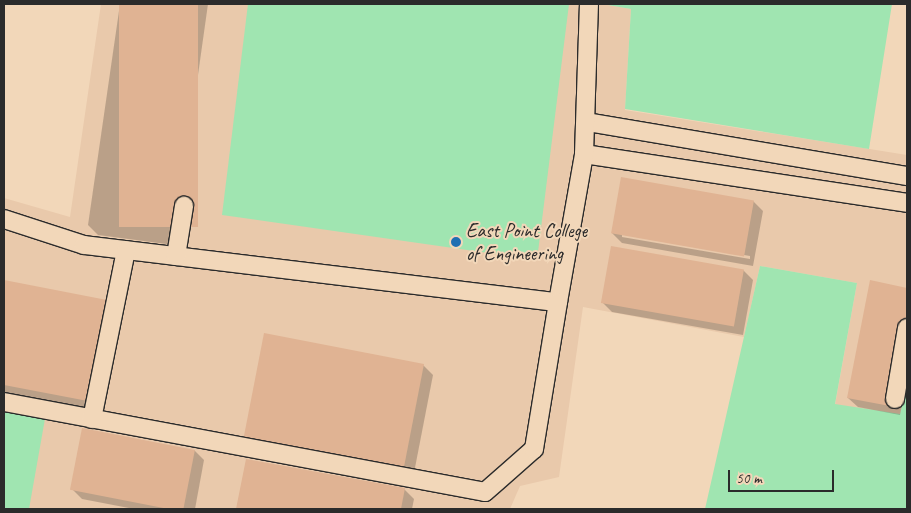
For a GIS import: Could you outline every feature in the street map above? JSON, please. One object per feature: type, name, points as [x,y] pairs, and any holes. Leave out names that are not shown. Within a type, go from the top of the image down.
[{"type":"lane","points":[[4,402],[484,492],[534,450],[584,154],[587,122],[589,4]]},
{"type":"lane","points":[[587,122],[907,176]]},
{"type":"lane","points":[[584,154],[907,204]]},
{"type":"lane","points":[[176,256],[184,206]]},
{"type":"lane","points":[[4,219],[84,245],[558,302]]},
{"type":"lane","points":[[92,419],[126,250]]},
{"type":"lane","points":[[896,399],[907,328]]},
{"type":"shaded area","name":"East Point College of Engineering","points":[[101,4],[602,4],[631,9],[625,110],[907,155],[907,385],[901,414],[835,405],[857,283],[760,266],[744,337],[583,307],[559,477],[520,486],[510,509],[29,509],[29,497],[4,406],[4,198],[70,217]]},
{"type":"green space","points":[[248,4],[569,4],[537,260],[222,215]]},
{"type":"green space","points":[[602,4],[892,4],[869,149],[625,109],[631,9]]},
{"type":"green space","points":[[760,266],[857,283],[835,404],[900,414],[907,385],[907,509],[705,509]]},
{"type":"green space","points":[[4,406],[46,413],[29,509],[4,509]]},
{"type":"building","points":[[119,4],[198,4],[198,227],[119,227]]},
{"type":"building","points":[[621,177],[754,200],[744,257],[611,233]]},
{"type":"building","points":[[611,246],[744,269],[734,327],[601,303]]},
{"type":"building","points":[[4,280],[112,301],[93,402],[4,385]]},
{"type":"building","points":[[870,280],[907,288],[907,319],[890,406],[847,398]]},
{"type":"building","points":[[264,333],[424,364],[403,470],[243,439]]},
{"type":"building","points":[[82,428],[195,450],[183,509],[169,509],[70,490]]},
{"type":"building","points":[[246,459],[405,488],[401,509],[236,509]]},
{"type":"place","name":"East Point College of Engineering","points":[[456,242]]}]
